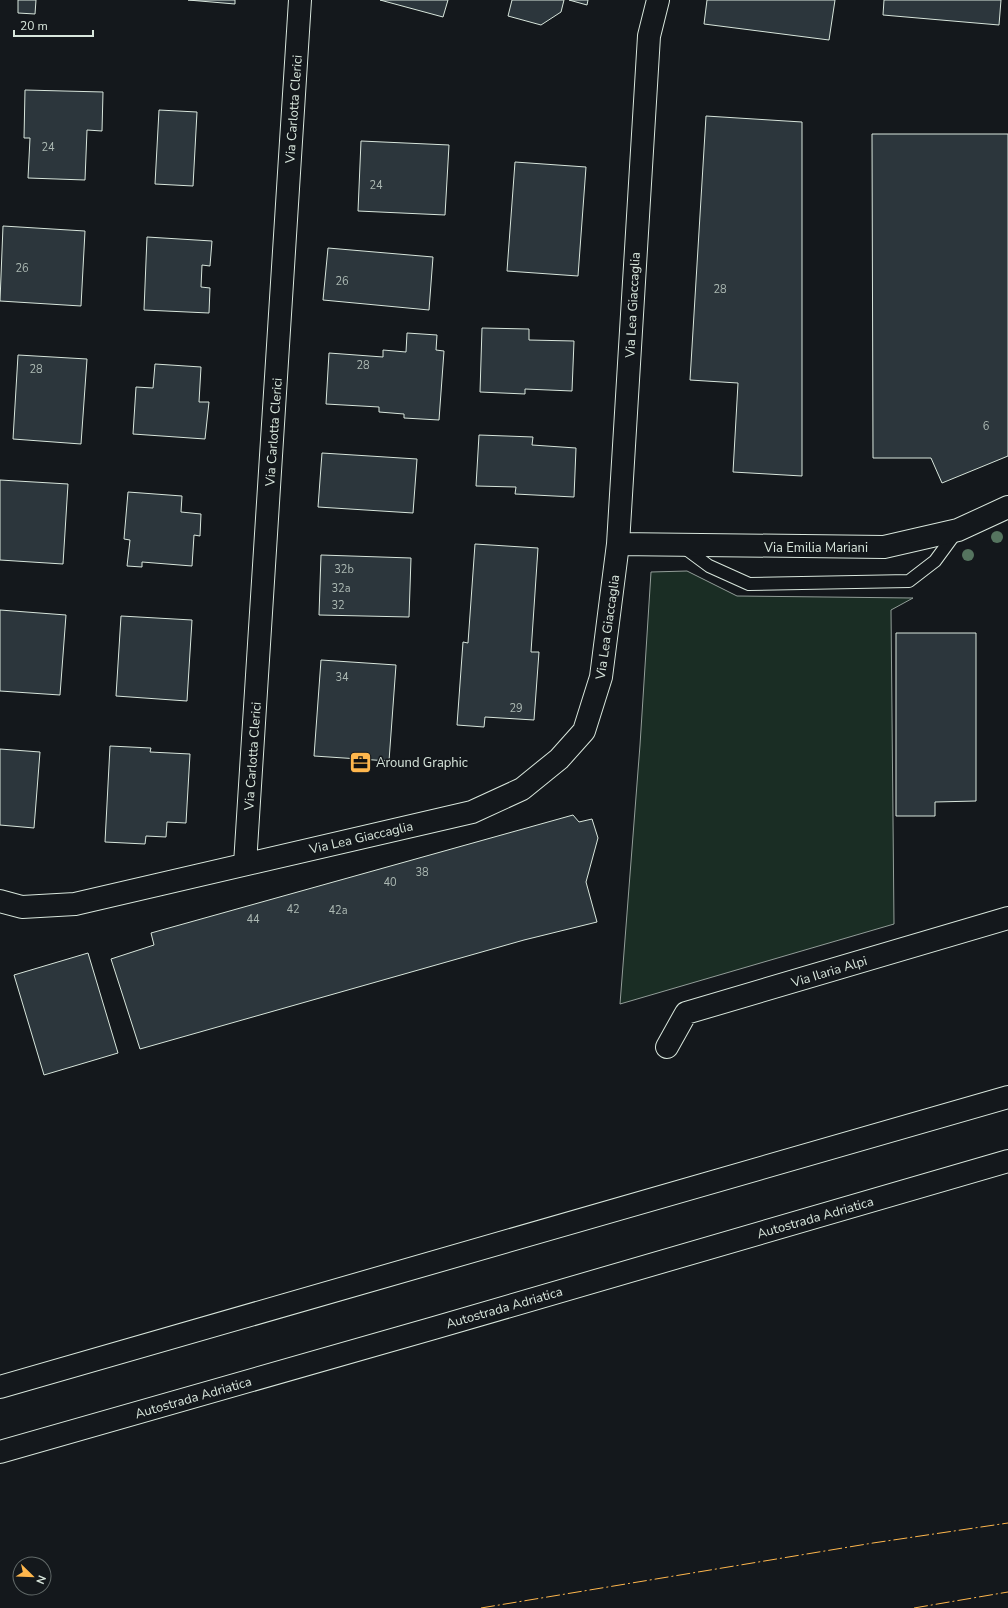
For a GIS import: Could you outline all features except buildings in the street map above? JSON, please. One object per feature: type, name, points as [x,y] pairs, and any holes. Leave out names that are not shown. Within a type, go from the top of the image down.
[{"type":"main road","name":"Via Carlotta Clerici","points":[[245,864],[300,0]]},
{"type":"main road","name":"Via Lea Giaccaglia","points":[[0,901],[22,907],[75,904],[472,812],[522,789],[559,759],[584,731],[601,677],[618,544],[649,36],[658,0]]},
{"type":"main road","name":"Via Emilia Mariani","points":[[618,544],[681,546],[884,547],[958,530],[1008,507]]},
{"type":"main road","name":"Via Ilaria Alpi","points":[[667,1047],[686,1013],[1008,918]]},
{"type":"main road","points":[[0,1387],[1008,1097]]},
{"type":"main road","name":"Autostrada Adriatica","points":[[0,1452],[434,1328],[1008,1161]]},
{"type":"lane","points":[[681,546],[709,566],[748,584],[909,581],[935,561],[958,530]]},
{"type":"green space","points":[[687,571],[737,596],[913,598],[891,610],[894,924],[620,1004],[640,745],[651,572]]},
{"type":"power","points":[[481,1608],[873,1543],[1008,1523]]},
{"type":"power","points":[[914,1608],[1008,1592]]},
{"type":"place","name":"Around Graphic","points":[[360,762]]}]
